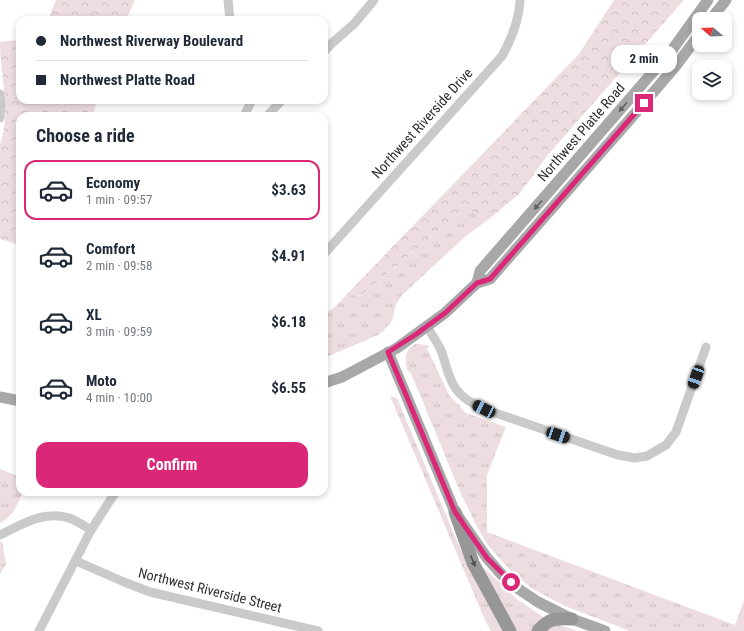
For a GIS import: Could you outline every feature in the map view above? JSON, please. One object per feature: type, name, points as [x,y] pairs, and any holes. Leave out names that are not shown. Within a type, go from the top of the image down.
[{"type":"highway","points":[[455,512],[473,563],[510,631]]},
{"type":"highway","points":[[538,631],[552,619],[572,619]]},
{"type":"main road","name":"Northwest Platte Road","points":[[477,283],[480,271],[672,50],[708,0]]},
{"type":"main road","points":[[717,12],[726,0]]},
{"type":"main road","name":"Northwest Platte Road","points":[[328,382],[342,377],[388,352],[427,327],[445,313],[477,283],[490,279],[672,71],[692,44]]},
{"type":"main road","points":[[388,352],[455,512],[487,558],[502,575],[520,590],[538,602],[572,619],[605,631]]},
{"type":"main road","points":[[0,397],[16,400]]},
{"type":"street","points":[[228,0],[230,16]]},
{"type":"street","points":[[328,46],[354,24],[374,0]]},
{"type":"street","name":"Northwest Riverside Drive","points":[[328,250],[502,56],[516,26],[520,0]]},
{"type":"street","points":[[0,94],[0,118]]},
{"type":"street","points":[[271,112],[278,104]]},
{"type":"street","points":[[427,327],[440,349],[448,373],[456,388],[464,397],[474,404],[484,409],[610,453],[635,458],[647,456],[657,451],[666,445],[673,436],[694,383],[706,346]]},
{"type":"street","points":[[39,631],[91,530],[113,496]]},
{"type":"street","points":[[0,535],[30,520],[43,516],[60,516],[72,520],[91,530]]},
{"type":"street","name":"Northwest Riverside Street","points":[[76,561],[150,592],[314,630]]},
{"type":"green space","points":[[56,0],[135,0],[128,16],[50,16]]},
{"type":"green space","points":[[614,0],[684,0],[546,157],[519,194],[489,219],[473,212],[466,212],[456,216],[361,296],[347,294],[579,54]]},
{"type":"green space","points":[[16,40],[16,104],[96,104],[94,112],[16,112],[16,244],[0,239],[0,145],[5,119],[5,107],[0,42]]},
{"type":"green space","points":[[467,211],[473,211],[489,219],[467,235],[401,296],[395,307],[391,322],[383,331],[378,335],[328,356],[328,311],[333,309],[347,294],[361,296],[456,216]]},
{"type":"green space","points":[[415,344],[430,346],[427,348],[449,395],[466,413],[506,427],[487,475],[487,532],[735,625],[744,600],[744,631],[630,631],[565,606],[531,588],[509,569],[487,544],[475,523],[461,494],[410,371],[408,372],[406,356],[411,347]]},
{"type":"green space","points":[[390,396],[397,398],[459,546],[504,631],[491,631],[485,620]]},
{"type":"green space","points":[[0,469],[16,475],[16,496],[21,496],[17,506],[9,517],[0,523]]},
{"type":"green space","points":[[2,541],[6,564],[0,574],[0,542]]},
{"type":"green space","points":[[484,568],[518,600],[545,618],[532,631],[515,631],[482,569]]},
{"type":"green space","points":[[556,625],[560,625],[577,631],[544,631]]},
{"type":"route","points":[[511,582],[502,575],[487,558],[455,512],[388,352],[396,348],[445,313],[477,283],[490,279],[644,103]]}]
